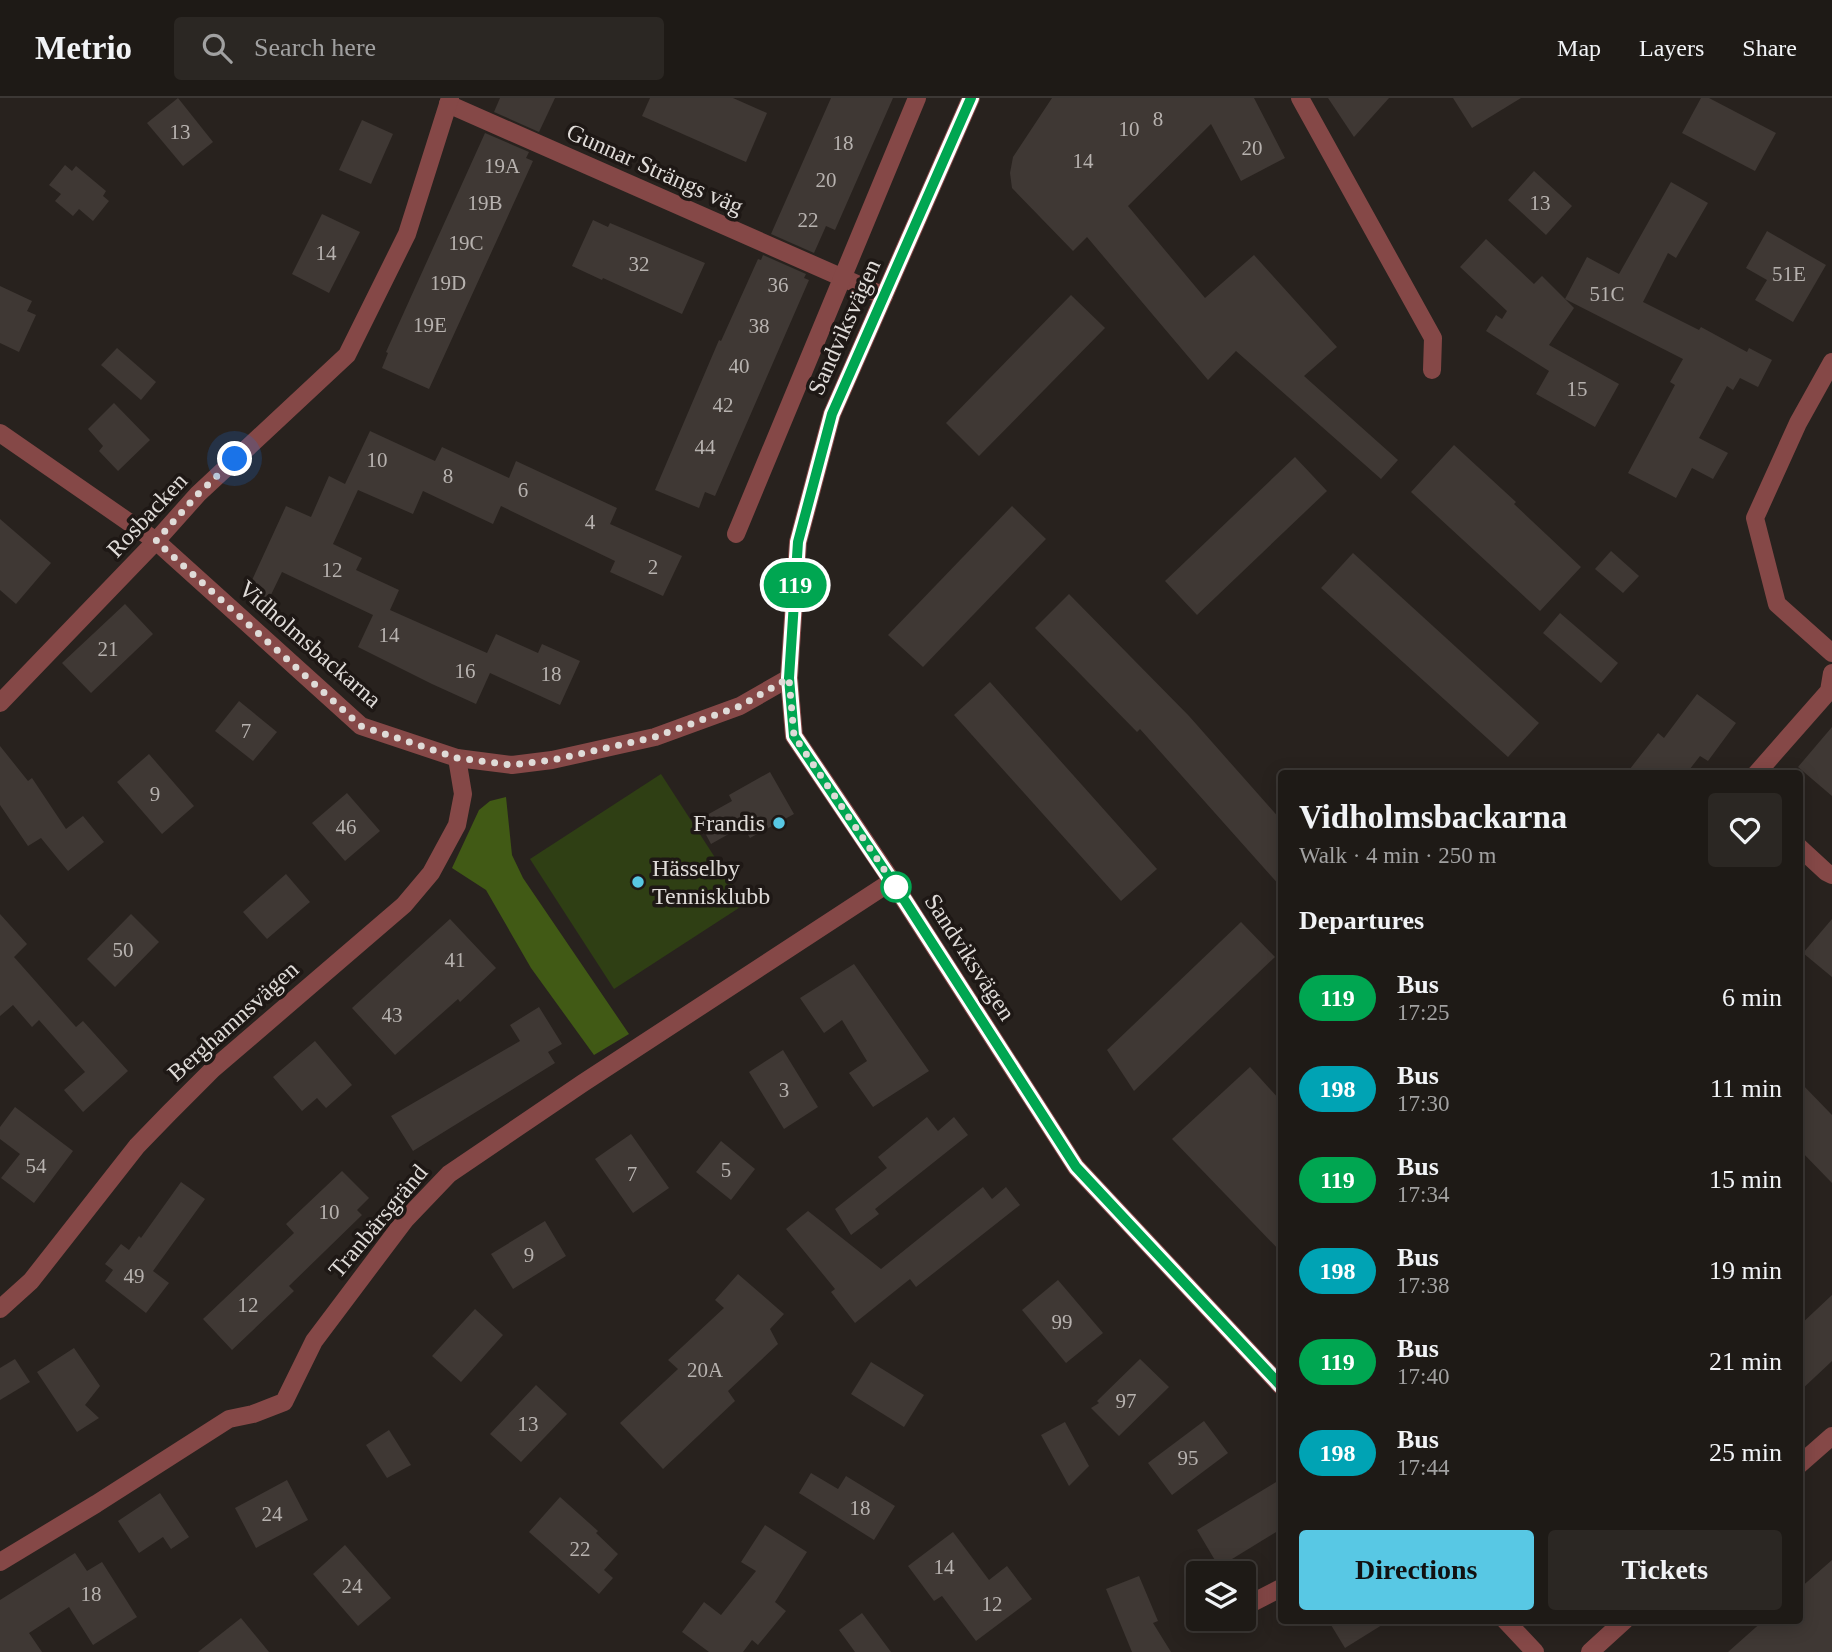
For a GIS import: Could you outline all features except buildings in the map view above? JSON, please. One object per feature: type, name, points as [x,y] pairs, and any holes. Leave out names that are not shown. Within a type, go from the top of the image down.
[{"type":"street","points":[[736,534],[917,98]]},
{"type":"street","name":"Sandviksvägen","points":[[971,98],[832,414],[798,542],[789,678],[794,736],[892,881],[1076,1167],[1278,1383]]},
{"type":"street","points":[[1300,98],[1433,338],[1432,370]]},
{"type":"street","name":"Gunnar Strängs väg","points":[[449,101],[884,296]]},
{"type":"street","name":"Rosbacken","points":[[0,703],[198,494],[347,355],[407,234],[449,101]]},
{"type":"street","points":[[1832,362],[1798,423],[1755,518],[1776,604],[1832,653]]},
{"type":"street","name":"Vidholmsbackarna","points":[[0,433],[156,541],[361,726],[457,758],[512,765],[552,760],[655,737],[740,706],[789,678]]},
{"type":"street","points":[[1760,770],[1829,691],[1832,673]]},
{"type":"street","name":"Berghamnsvägen","points":[[0,1309],[32,1281],[137,1146],[169,1113],[213,1069],[404,905],[431,873],[457,825],[463,794],[457,758]]},
{"type":"street","points":[[1803,851],[1832,875]]},
{"type":"street","name":"Tranbärsgränd","points":[[0,1562],[229,1419],[253,1414],[284,1402],[314,1341],[405,1220],[449,1174],[892,881]]},
{"type":"street","points":[[1803,1461],[1832,1436]]},
{"type":"street","points":[[1256,1601],[1278,1590]]},
{"type":"street","points":[[1508,1624],[1535,1652]]},
{"type":"street","points":[[1590,1652],[1621,1624]]},
{"type":"green space","name":"Hässelby Tennisklubb","points":[[661,774],[745,904],[614,989],[530,859]]},
{"type":"green space","points":[[506,797],[512,855],[523,878],[629,1034],[594,1055],[531,968],[486,890],[452,868],[479,810],[490,801]]},
{"type":"bus line","name":"119","points":[[971,98],[832,414],[798,542],[789,678],[794,736],[905,901],[1076,1167],[1278,1383]]},
{"type":"place","name":"Frandis","points":[[779,823]]},
{"type":"place","name":"Hässelby Tennisklubb","points":[[638,882]]},
{"type":"route","points":[[235,459],[198,494],[156,541],[361,726],[457,758],[512,765],[552,760],[655,737],[740,706],[789,678],[794,736],[896,887]]}]
